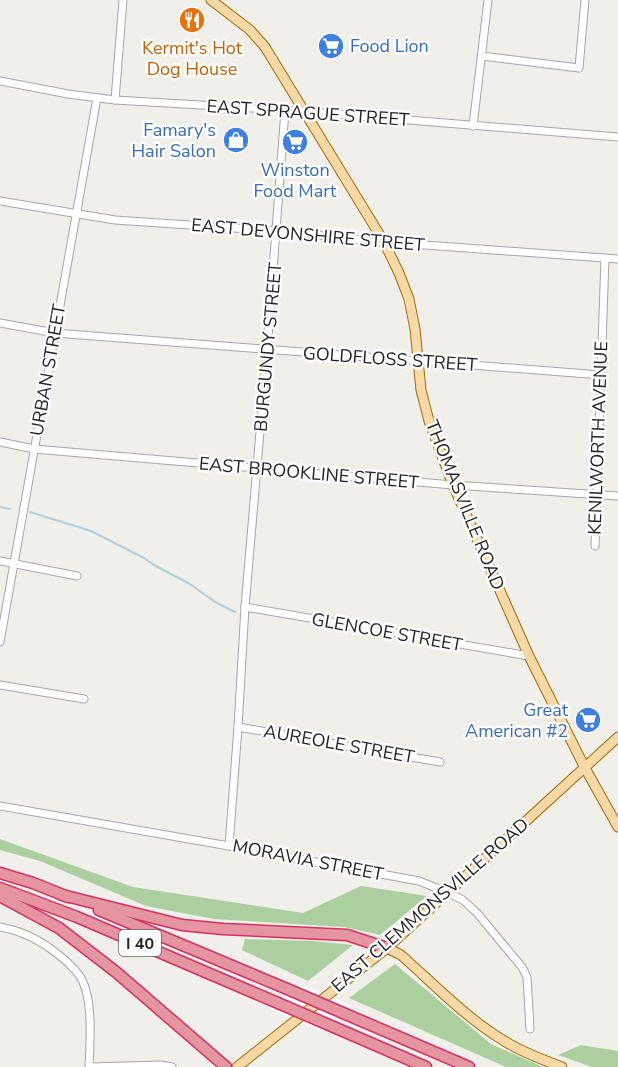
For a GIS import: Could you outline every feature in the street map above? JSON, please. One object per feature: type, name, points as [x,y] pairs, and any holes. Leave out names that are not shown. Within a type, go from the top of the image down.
[{"type":"highway","name":"I 40","points":[[0,873],[63,895],[469,1067]]},
{"type":"highway","name":"I 40","points":[[0,888],[78,917],[426,1067]]},
{"type":"highway","points":[[63,895],[182,925],[347,935],[387,948]]},
{"type":"highway","points":[[0,896],[59,928],[116,972],[226,1067]]},
{"type":"main road","name":"THOMASVILLE ROAD","points":[[213,1],[250,30],[265,47],[384,242],[409,299],[415,329],[421,390],[429,421],[453,485],[529,656],[585,768],[618,827]]},
{"type":"main road","name":"EAST CLEMMONSVILLE ROAD","points":[[237,1067],[387,948],[618,737]]},
{"type":"main road","points":[[387,948],[401,955],[486,1029],[525,1053],[562,1067]]},
{"type":"street","points":[[115,100],[123,0]]},
{"type":"street","points":[[473,126],[488,0]]},
{"type":"street","points":[[482,56],[579,68],[585,0]]},
{"type":"street","name":"EAST SPRAGUE STREET","points":[[0,81],[115,100],[285,110],[618,137]]},
{"type":"street","name":"URBAN STREET","points":[[0,642],[97,98]]},
{"type":"street","name":"BURGUNDY STREET","points":[[229,846],[245,607],[258,469],[285,110]]},
{"type":"street","name":"EAST DEVONSHIRE STREET","points":[[0,201],[115,220],[618,259]]},
{"type":"street","name":"KENILWORTH AVENUE","points":[[594,546],[605,258]]},
{"type":"street","name":"GOLDFLOSS STREET","points":[[0,323],[55,333],[601,375]]},
{"type":"street","name":"EAST BROOKLINE STREET","points":[[0,442],[34,448],[258,469],[618,496]]},
{"type":"street","points":[[0,561],[76,576]]},
{"type":"street","name":"GLENCOE STREET","points":[[245,607],[529,656]]},
{"type":"street","points":[[0,685],[84,699]]},
{"type":"street","name":"AUREOLE STREET","points":[[238,727],[440,762]]},
{"type":"street","name":"MORAVIA STREET","points":[[0,806],[419,881],[449,892],[463,900],[477,913],[522,967],[527,976],[530,1029]]},
{"type":"street","points":[[0,927],[20,931],[40,941],[66,959],[80,976],[87,994],[90,1022],[89,1067],[161,1065],[172,1067]]},
{"type":"green space","points":[[0,839],[133,887],[303,913],[361,886],[427,896],[380,935],[344,927],[214,919],[146,906],[40,861],[0,850]]},
{"type":"green space","points":[[245,939],[353,945],[308,981],[242,950]]},
{"type":"green space","points":[[395,964],[491,1044],[543,1067],[506,1067],[349,998]]},
{"type":"green space","points":[[581,1045],[618,1051],[618,1067],[592,1067],[558,1055]]},
{"type":"pier","points":[[301,984],[352,1006],[321,1031],[270,1009]]},
{"type":"waterway","points":[[0,507],[10,509]]},
{"type":"waterway","points":[[30,512],[91,531],[144,558],[235,612]]},
{"type":"place","name":"Kermit's Hot Dog House","points":[[192,20]]},
{"type":"place","name":"Food Lion","points":[[331,46]]},
{"type":"place","name":"Famary's Hair Salon","points":[[236,140]]},
{"type":"place","name":"Winston Food Mart","points":[[295,142]]},
{"type":"place","name":"Great American #2","points":[[588,720]]}]
